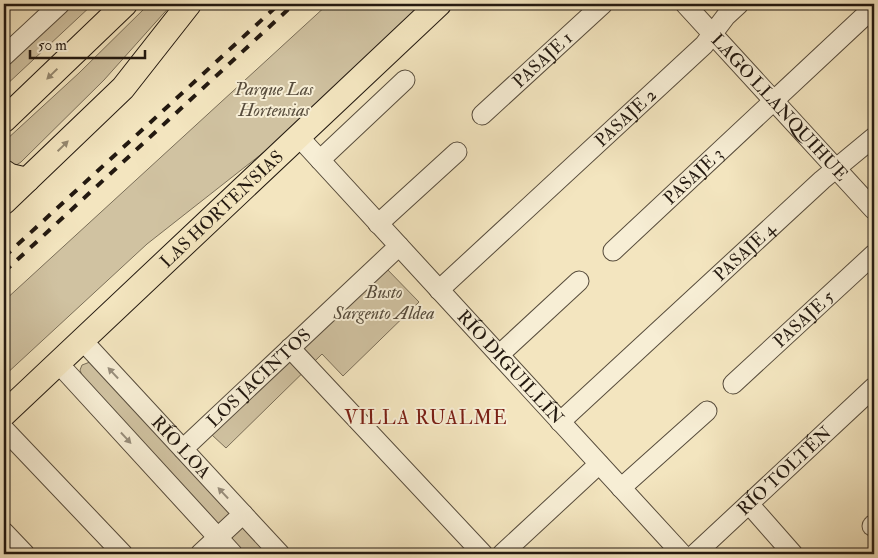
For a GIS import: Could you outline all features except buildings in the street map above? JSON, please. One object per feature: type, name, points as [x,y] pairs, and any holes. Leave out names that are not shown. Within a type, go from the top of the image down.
[{"type":"main road","points":[[4,120],[124,4]]},
{"type":"main road","points":[[4,202],[123,88],[189,4]]},
{"type":"main road","name":"LAS HORTENSIAS","points":[[4,414],[439,4]]},
{"type":"main road","points":[[4,131],[24,101]]},
{"type":"main road","points":[[4,172],[10,176],[27,180]]},
{"type":"street","name":"PASAJE 1","points":[[482,115],[603,4]]},
{"type":"street","name":"LAGO LLANQUIHUE","points":[[685,4],[874,210]]},
{"type":"street","name":"PASAJE 2","points":[[439,290],[704,45],[726,16],[739,4]]},
{"type":"street","points":[[4,56],[57,5]]},
{"type":"street","name":"PASAJE 3","points":[[613,251],[874,7]]},
{"type":"street","points":[[320,160],[405,80]]},
{"type":"street","name":"RÍO DIGUILLÍN","points":[[298,136],[682,554]]},
{"type":"street","name":"PASAJE 4","points":[[560,422],[836,169],[874,137]]},
{"type":"street","points":[[378,224],[458,152]]},
{"type":"street","name":"LOS JACINTOS","points":[[183,448],[399,246]]},
{"type":"street","name":"PASAJE 5","points":[[733,384],[874,254]]},
{"type":"street","points":[[499,355],[579,282]]},
{"type":"street","name":"RÍO LOA","points":[[82,340],[280,554]]},
{"type":"street","points":[[290,348],[483,554]]},
{"type":"street","name":"RÍO LOA","points":[[58,363],[233,554]]},
{"type":"street","name":"RÍO TOLTÉN","points":[[694,554],[874,387]]},
{"type":"street","points":[[622,488],[707,411]]},
{"type":"street","points":[[4,429],[123,554]]},
{"type":"street","points":[[502,554],[599,464]]},
{"type":"street","points":[[748,504],[793,554]]},
{"type":"street","points":[[200,554],[243,514]]},
{"type":"street","points":[[4,532],[25,554]]},
{"type":"green space","points":[[71,4],[93,4],[4,87],[4,67]]},
{"type":"green space","points":[[149,4],[172,4],[104,80],[21,162],[15,166],[8,165],[4,152],[6,140],[79,73]]},
{"type":"green space","name":"Parque Las Hortensias","points":[[328,4],[426,4],[292,130],[147,244],[4,376],[4,301]]},
{"type":"green space","name":"Busto Sargento Aldea","points":[[385,267],[419,302],[343,376],[322,354],[226,448],[212,435]]},
{"type":"green space","points":[[90,362],[94,364],[270,554],[245,554],[83,378],[80,370],[82,365]]},
{"type":"railway","points":[[4,257],[279,4]]},
{"type":"railway","points":[[4,272],[294,4]]},
{"type":"district","name":"VILLA RUALME","points":[[426,418]]}]
